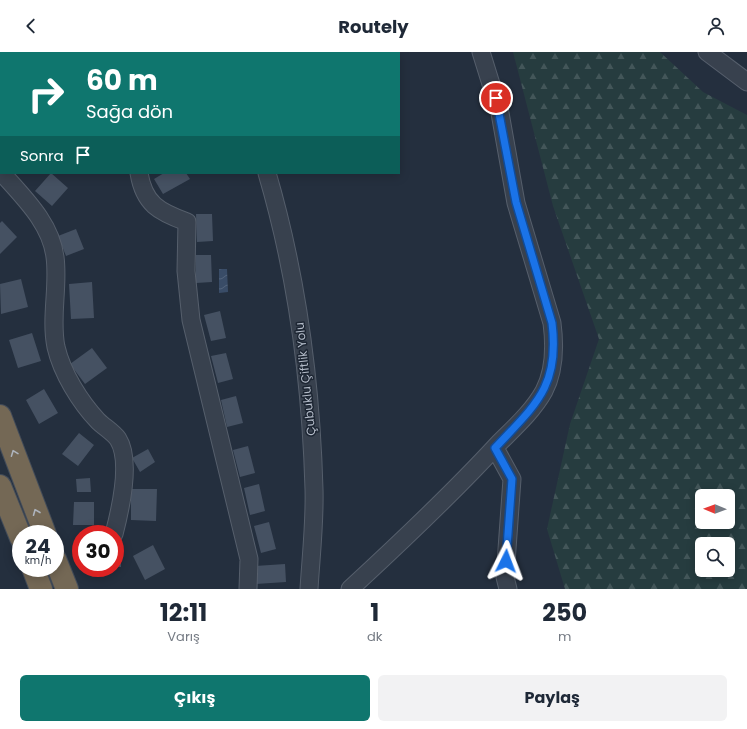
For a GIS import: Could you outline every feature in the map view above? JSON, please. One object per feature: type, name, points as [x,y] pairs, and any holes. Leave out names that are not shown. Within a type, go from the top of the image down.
[{"type":"highway","points":[[0,416],[42,525]]},
{"type":"highway","points":[[3,494],[16,525]]},
{"type":"highway","points":[[36,577],[41,589]]},
{"type":"highway","points":[[62,577],[67,589]]},
{"type":"street","points":[[350,589],[446,499],[538,402],[545,390],[554,360],[552,323],[516,202],[500,113],[481,52]]},
{"type":"street","points":[[707,52],[747,82]]},
{"type":"street","points":[[3,174],[34,211],[48,232],[55,256],[56,347],[66,374],[80,400],[98,421],[118,440],[124,463],[122,503],[116,525]]},
{"type":"street","points":[[139,174],[141,186],[150,203],[173,217],[187,222],[186,271],[191,320],[249,559],[248,589]]},
{"type":"street","name":"Çubuklu Çiftlik Yolu","points":[[267,174],[292,278],[308,387],[314,490],[310,589]]},
{"type":"street","points":[[495,448],[512,479],[505,577],[508,589]]},
{"type":"green space","points":[[513,52],[660,52],[703,92],[747,115],[747,589],[565,589],[547,529],[570,424],[599,339],[553,206]]},
{"type":"water","points":[[219,269],[227,269],[228,292],[219,293]]},
{"type":"building","points":[[50,174],[52,174],[68,188],[52,206],[35,191]]},
{"type":"building","points":[[162,174],[187,174],[190,179],[163,194],[154,179]]},
{"type":"building","points":[[196,214],[212,214],[213,241],[197,242]]},
{"type":"building","points":[[2,221],[17,237],[0,254],[0,223]]},
{"type":"building","points":[[76,229],[84,249],[66,256],[58,236]]},
{"type":"building","points":[[196,255],[211,255],[212,282],[196,283]]},
{"type":"building","points":[[21,279],[28,307],[1,314],[0,284]]},
{"type":"building","points":[[92,282],[94,318],[71,319],[69,284]]},
{"type":"building","points":[[220,311],[226,338],[211,341],[204,315]]},
{"type":"building","points":[[32,333],[41,361],[18,368],[9,340]]},
{"type":"building","points":[[92,348],[107,368],[85,384],[70,364]]},
{"type":"building","points":[[226,353],[233,379],[218,383],[211,356]]},
{"type":"building","points":[[44,389],[58,413],[39,424],[26,400]]},
{"type":"building","points":[[236,396],[243,423],[227,427],[221,400]]},
{"type":"building","points":[[79,433],[94,445],[78,466],[62,454]]},
{"type":"building","points":[[248,446],[255,473],[240,477],[233,450]]},
{"type":"building","points":[[148,449],[155,462],[140,472],[132,458]]},
{"type":"building","points":[[90,478],[91,492],[77,492],[76,479]]},
{"type":"building","points":[[259,484],[265,511],[250,515],[244,488]]},
{"type":"building","points":[[131,489],[157,489],[156,521],[131,520]]},
{"type":"building","points":[[74,502],[94,502],[94,525],[73,525]]},
{"type":"building","points":[[269,522],[276,549],[261,553],[254,526]]},
{"type":"building","points":[[153,545],[165,569],[145,580],[133,556]]},
{"type":"building","points":[[285,564],[286,582],[256,584],[255,566]]},
{"type":"route","points":[[496,98],[516,202],[552,323],[554,341],[554,360],[545,390],[538,402],[495,448],[512,479],[506,561]]}]
